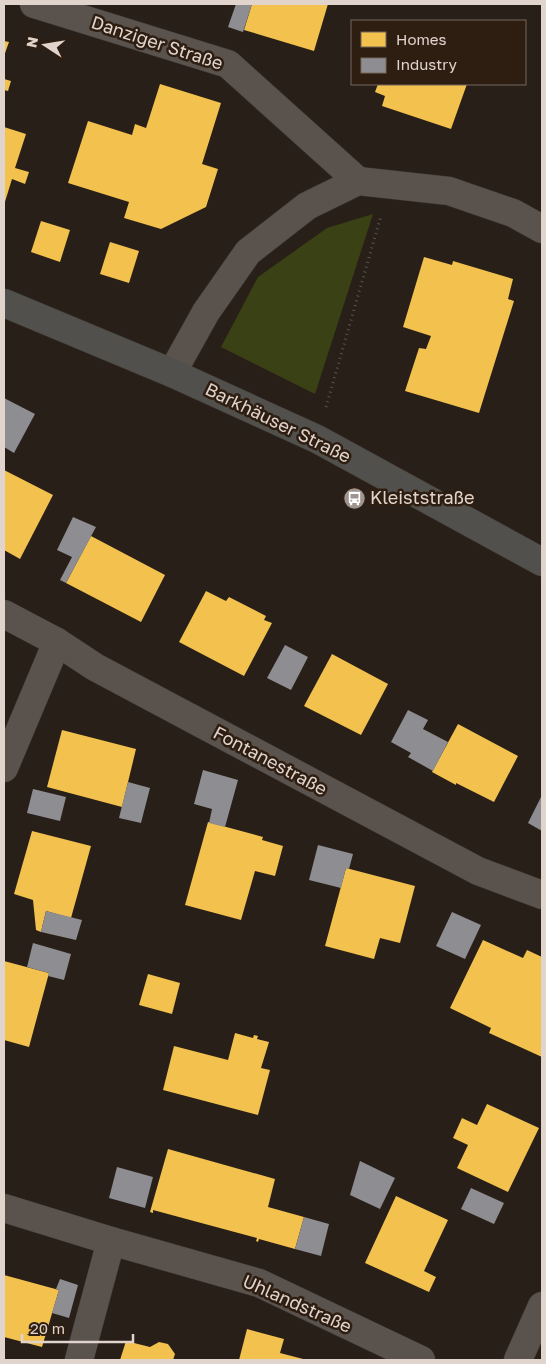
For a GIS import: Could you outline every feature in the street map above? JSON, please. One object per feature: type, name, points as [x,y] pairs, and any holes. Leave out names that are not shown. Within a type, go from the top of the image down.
[{"type":"street","name":"Danziger Straße","points":[[34,4],[228,64],[358,181]]},
{"type":"street","points":[[172,373],[206,312],[248,252],[307,206],[358,181],[449,191],[513,213],[542,229]]},
{"type":"street","name":"Barkhäuser Straße","points":[[4,303],[172,373],[317,439],[542,562]]},
{"type":"street","name":"Fontanestraße","points":[[4,614],[57,642],[94,667],[478,871],[542,895]]},
{"type":"street","points":[[4,768],[57,642]]},
{"type":"street","name":"Uhlandstraße","points":[[4,1208],[259,1283],[421,1360]]},
{"type":"street","points":[[80,1360],[112,1241]]},
{"type":"street","points":[[518,1360],[542,1306]]},
{"type":"path","points":[[317,439],[392,185]]},
{"type":"green space","points":[[373,214],[315,394],[221,347],[258,277],[327,228]]},
{"type":"building: Homes","points":[[252,4],[328,4],[314,51],[244,30]]},
{"type":"building: Homes","points":[[4,41],[9,42],[4,56]]},
{"type":"building: Homes","points":[[4,79],[11,81],[8,91],[4,90]]},
{"type":"building: Homes","points":[[160,84],[221,103],[202,164],[218,169],[206,207],[161,229],[124,218],[129,202],[68,183],[88,121],[132,135],[135,124],[146,128]]},
{"type":"building: Homes","points":[[378,85],[467,85],[451,129],[382,106],[385,96],[375,92]]},
{"type":"building: Homes","points":[[4,127],[26,134],[15,168],[29,172],[25,184],[12,179],[4,205]]},
{"type":"building: Homes","points":[[41,221],[70,230],[60,262],[31,252]]},
{"type":"building: Homes","points":[[110,242],[139,251],[129,283],[100,274]]},
{"type":"building: Homes","points":[[424,257],[452,265],[453,261],[513,279],[508,299],[514,301],[479,413],[405,391],[419,348],[426,349],[431,336],[403,327]]},
{"type":"building: Homes","points":[[4,470],[53,495],[20,559],[4,550]]},
{"type":"building: Homes","points":[[91,536],[165,575],[141,622],[66,583]]},
{"type":"building: Homes","points":[[206,591],[226,601],[229,597],[266,616],[264,620],[272,623],[244,676],[179,642]]},
{"type":"building: Homes","points":[[332,654],[388,684],[361,735],[304,706]]},
{"type":"building: Homes","points":[[458,724],[518,756],[494,802],[432,772]]},
{"type":"building: Homes","points":[[62,730],[136,749],[122,807],[47,787]]},
{"type":"building: Homes","points":[[208,822],[263,837],[262,840],[283,846],[275,876],[255,871],[241,920],[185,905]]},
{"type":"building: Homes","points":[[32,831],[91,846],[71,918],[46,911],[41,932],[36,930],[33,900],[14,894]]},
{"type":"building: Homes","points":[[346,868],[415,886],[400,943],[380,938],[374,959],[325,946]]},
{"type":"building: Homes","points":[[483,940],[523,958],[527,950],[542,957],[542,1057],[489,1033],[491,1028],[450,1008]]},
{"type":"building: Homes","points":[[4,961],[49,973],[29,1047],[4,1040]]},
{"type":"building: Homes","points":[[148,974],[180,983],[172,1014],[139,1005]]},
{"type":"building: Homes","points":[[235,1033],[253,1038],[254,1035],[258,1036],[257,1039],[269,1042],[261,1068],[270,1070],[258,1115],[163,1090],[174,1046],[228,1060]]},
{"type":"building: Homes","points":[[487,1104],[539,1128],[508,1192],[457,1168],[468,1145],[453,1138],[462,1118],[477,1125]]},
{"type":"building: Homes","points":[[168,1149],[275,1179],[268,1207],[304,1217],[295,1249],[259,1239],[258,1242],[256,1241],[257,1238],[153,1210],[153,1213],[150,1212]]},
{"type":"building: Homes","points":[[396,1196],[448,1220],[424,1271],[436,1277],[429,1292],[365,1263]]},
{"type":"building: Homes","points":[[4,1275],[59,1290],[42,1347],[4,1337]]},
{"type":"building: Homes","points":[[247,1329],[284,1339],[280,1353],[307,1360],[239,1360]]},
{"type":"building: Homes","points":[[126,1341],[150,1347],[159,1342],[168,1344],[175,1354],[173,1360],[120,1360]]},
{"type":"building: Industry","points":[[236,4],[252,4],[243,32],[228,27]]},
{"type":"building: Industry","points":[[4,398],[35,414],[14,453],[4,447]]},
{"type":"building: Industry","points":[[73,517],[96,527],[66,583],[60,580],[72,557],[57,550]]},
{"type":"building: Industry","points":[[285,645],[308,657],[291,690],[267,678]]},
{"type":"building: Industry","points":[[408,710],[428,720],[423,729],[448,742],[433,771],[408,757],[411,753],[391,742]]},
{"type":"building: Industry","points":[[203,770],[238,780],[225,827],[209,823],[212,809],[194,804]]},
{"type":"building: Industry","points":[[128,782],[150,788],[141,823],[119,818]]},
{"type":"building: Industry","points":[[33,789],[66,797],[60,821],[27,813]]},
{"type":"building: Industry","points":[[542,795],[542,831],[528,823]]},
{"type":"building: Industry","points":[[318,845],[353,854],[349,869],[346,868],[341,888],[309,880]]},
{"type":"building: Industry","points":[[46,911],[82,920],[76,940],[41,932]]},
{"type":"building: Industry","points":[[452,912],[481,925],[465,959],[436,946]]},
{"type":"building: Industry","points":[[33,943],[71,954],[64,980],[48,976],[49,973],[27,967]]},
{"type":"building: Industry","points":[[360,1161],[395,1178],[380,1209],[350,1195]]},
{"type":"building: Industry","points":[[117,1167],[153,1177],[145,1208],[109,1198]]},
{"type":"building: Industry","points":[[471,1188],[504,1203],[494,1224],[461,1209]]},
{"type":"building: Industry","points":[[304,1217],[329,1224],[321,1256],[295,1249]]},
{"type":"building: Industry","points":[[60,1279],[78,1285],[69,1318],[52,1313],[59,1290],[56,1289]]},
{"type":"place","name":"Kleiststraße","points":[[354,498]]}]
